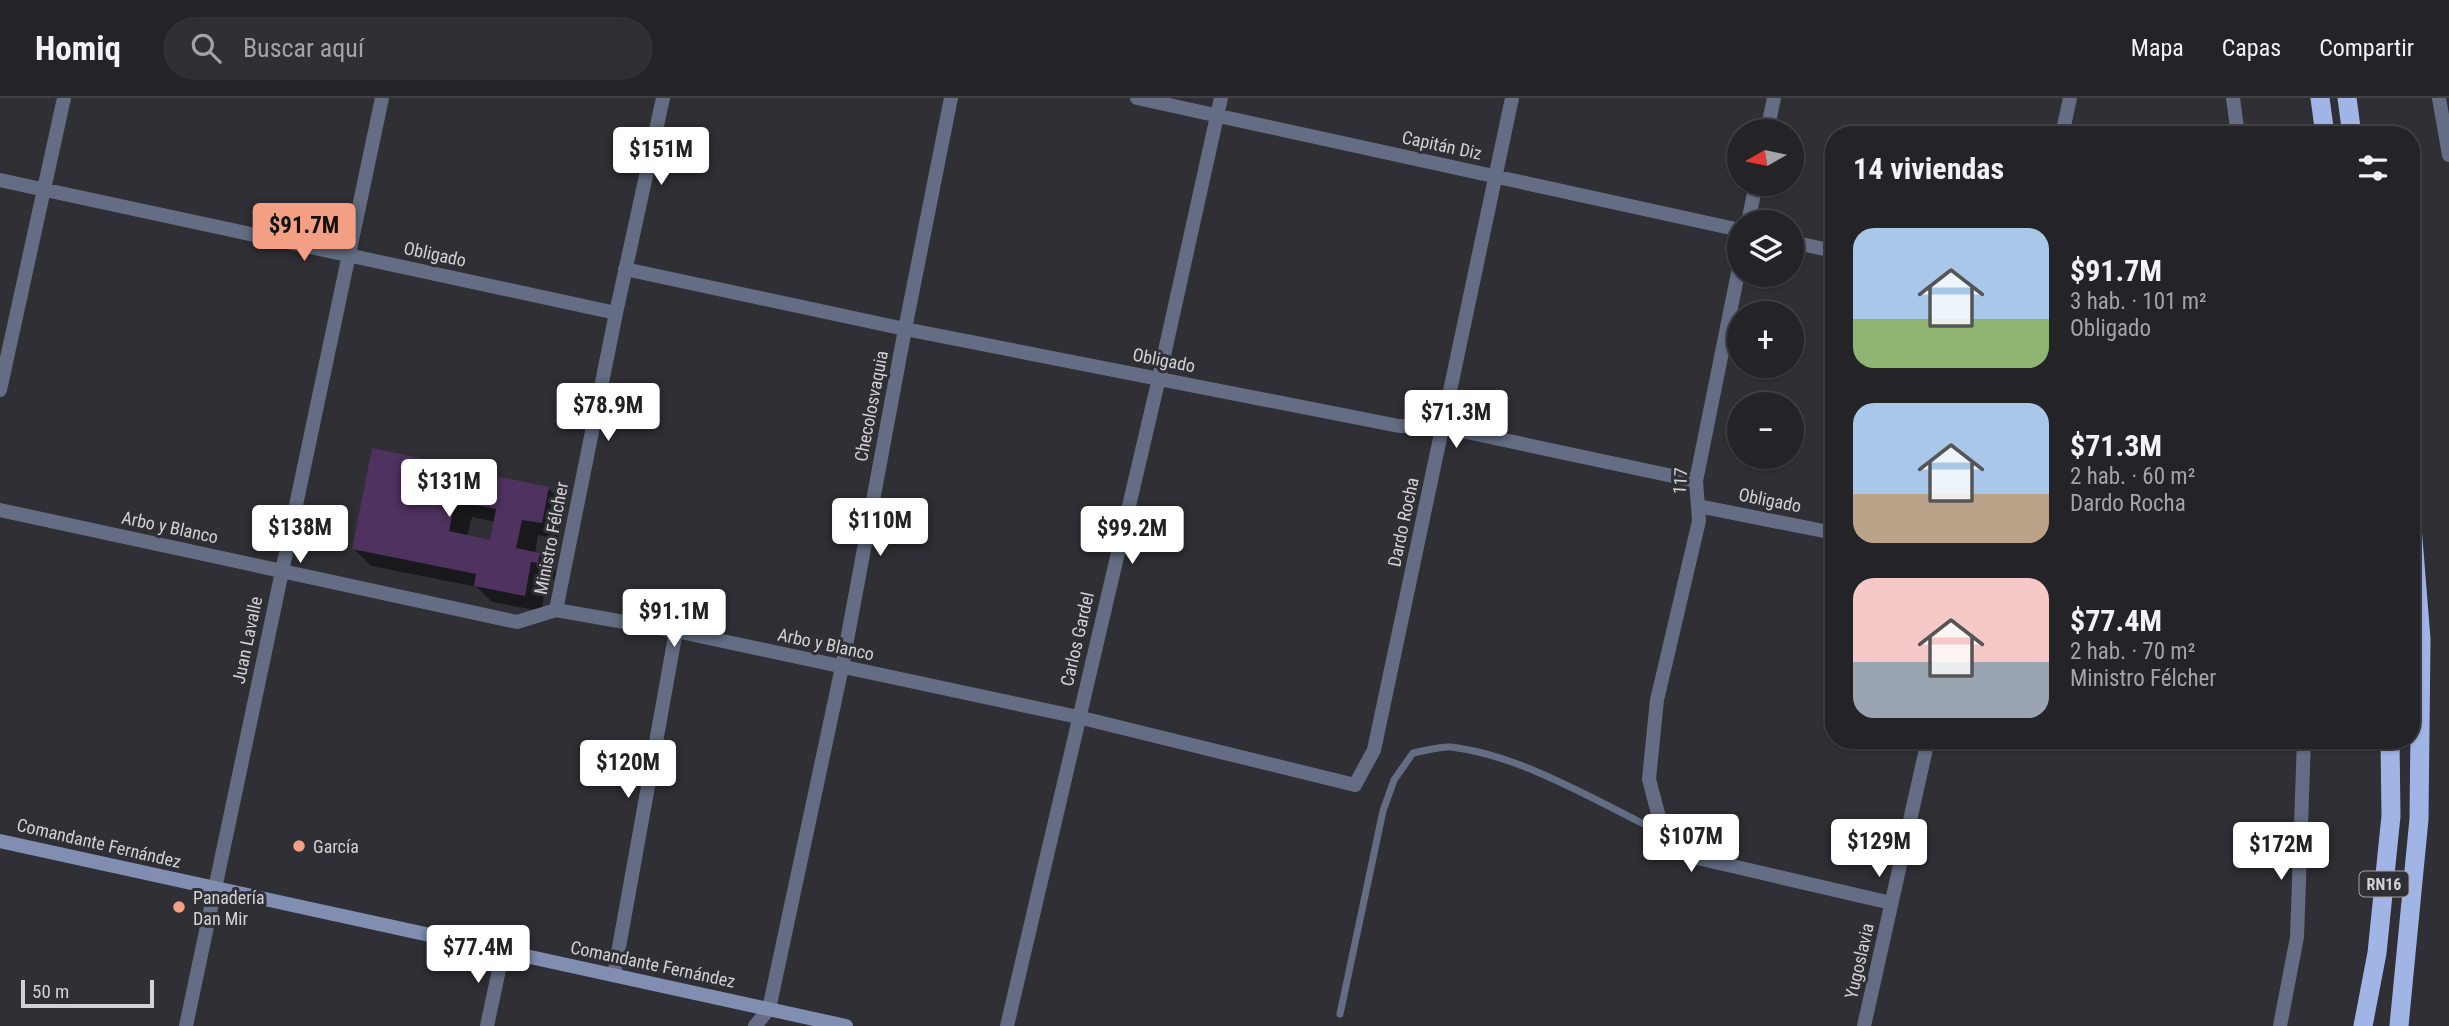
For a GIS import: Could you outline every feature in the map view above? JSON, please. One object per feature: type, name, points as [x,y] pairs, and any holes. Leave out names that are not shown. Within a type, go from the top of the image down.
[{"type":"highway","points":[[2320,98],[2324,126]]},
{"type":"highway","points":[[2347,98],[2352,126]]},
{"type":"highway","name":"RN16","points":[[2399,1026],[2420,807],[2420,626]]},
{"type":"highway","name":"RN16","points":[[2363,1026],[2377,953],[2391,817],[2390,749]]},
{"type":"main road","name":"Comandante Fernández","points":[[0,841],[846,1026]]},
{"type":"street","points":[[0,390],[64,98]]},
{"type":"street","name":"Juan Lavalle","points":[[186,1026],[382,98]]},
{"type":"street","name":"Ministro Félcher","points":[[556,610],[625,269],[663,98]]},
{"type":"street","name":"Checolosvaquia","points":[[769,1009],[842,667],[951,98]]},
{"type":"street","name":"Capitán Diz","points":[[1137,98],[1727,227]]},
{"type":"street","name":"Carlos Gardel","points":[[1007,1026],[1221,98]]},
{"type":"street","name":"Dardo Rocha","points":[[1356,785],[1374,750],[1512,98]]},
{"type":"street","points":[[1770,119],[1774,98]]},
{"type":"street","points":[[2064,126],[2070,98]]},
{"type":"street","points":[[2233,98],[2237,126]]},
{"type":"street","points":[[2439,98],[2449,155]]},
{"type":"street","name":"Obligado","points":[[0,180],[616,313]]},
{"type":"street","points":[[1804,245],[1825,249]]},
{"type":"street","name":"Obligado","points":[[625,269],[905,329],[1399,426],[1443,428],[1696,481]]},
{"type":"street","name":"117","points":[[1662,833],[1649,779],[1657,700],[1699,521],[1696,481],[1735,287]]},
{"type":"street","name":"Obligado","points":[[1698,506],[1825,531]]},
{"type":"street","name":"Arbo y Blanco","points":[[0,510],[517,622],[556,610],[676,631],[1078,717],[1356,785]]},
{"type":"street","points":[[614,975],[676,631]]},
{"type":"street","name":"Yugoslavia","points":[[1864,1026],[1926,749]]},
{"type":"street","points":[[2280,1026],[2297,937],[2304,749]]},
{"type":"street","points":[[1662,833],[1689,856],[1891,903]]},
{"type":"street","points":[[487,1026],[503,951]]},
{"type":"street","points":[[755,1026],[769,1009]]},
{"type":"lane","points":[[1340,1014],[1383,811],[1394,780],[1413,753],[1448,747],[1493,756],[1535,772],[1662,833]]},
{"type":"building","points":[[372,448],[453,465],[449,489],[453,490],[457,468],[549,487],[542,523],[522,520],[516,548],[540,553],[538,563],[531,562],[525,596],[474,586],[476,574],[352,549]],"holes":[[[455,501],[496,509],[490,540],[449,531]]]},
{"type":"place","name":"García","points":[[299,846]]},
{"type":"place","name":"Panadería Dan Mir","points":[[179,907]]}]
